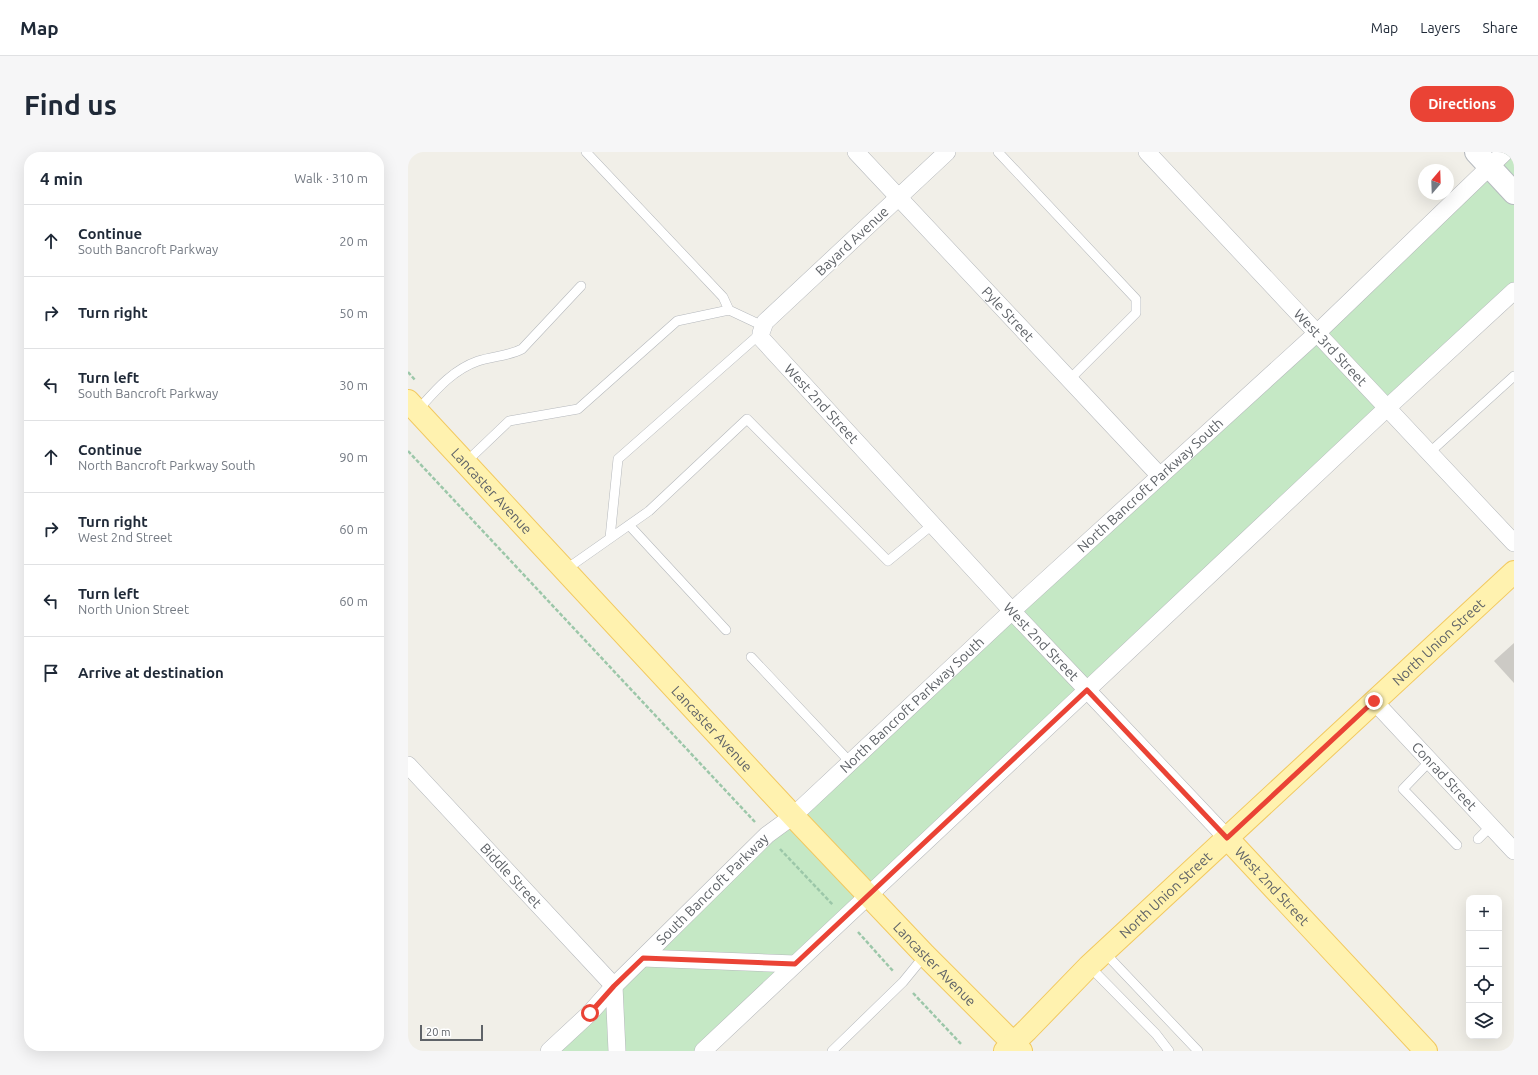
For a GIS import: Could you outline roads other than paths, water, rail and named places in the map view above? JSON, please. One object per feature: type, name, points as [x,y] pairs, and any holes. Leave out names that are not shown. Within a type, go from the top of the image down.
[{"type":"main road","name":"Lancaster Avenue","points":[[412,406],[793,816],[1013,1048]]},
{"type":"main road","name":"North Union Street","points":[[1013,1048],[1096,959],[1514,572]]},
{"type":"main road","name":"West 2nd Street","points":[[1227,838],[1426,1051]]},
{"type":"street","name":"Pyle Street","points":[[856,152],[1160,476]]},
{"type":"street","name":"Bayard Avenue","points":[[762,330],[765,322],[947,152]]},
{"type":"street","name":"West 3rd Street","points":[[1147,152],[1514,543]]},
{"type":"street","name":"North Bancroft Parkway South","points":[[793,816],[1012,612],[1317,333],[1490,157]]},
{"type":"street","points":[[1490,157],[1514,193]]},
{"type":"street","points":[[703,1051],[1387,408],[1514,291]]},
{"type":"street","name":"West 2nd Street","points":[[762,330],[761,338],[765,344],[1012,612],[1227,838]]},
{"type":"street","name":"Conrad Street","points":[[1374,701],[1514,851]]},
{"type":"street","name":"Biddle Street","points":[[408,765],[614,986]]},
{"type":"street","name":"South Bancroft Parkway","points":[[549,1051],[590,1013],[614,986],[767,835],[793,816]]},
{"type":"street","points":[[643,958],[795,964]]},
{"type":"street","points":[[614,986],[617,1051]]},
{"type":"lane","points":[[586,152],[723,297],[729,310],[762,330],[618,459],[610,538]]},
{"type":"lane","points":[[998,152],[1136,299],[1136,313],[1069,380]]},
{"type":"lane","points":[[412,406],[465,366],[522,349],[581,286]]},
{"type":"lane","points":[[465,462],[508,421],[578,409],[677,321],[729,310]]},
{"type":"lane","points":[[1430,453],[1514,376]]},
{"type":"lane","points":[[565,570],[649,511],[747,419],[888,561],[932,524]]},
{"type":"lane","points":[[629,525],[726,630]]},
{"type":"lane","points":[[751,657],[850,762]]},
{"type":"lane","points":[[1430,761],[1403,789],[1457,845]]},
{"type":"lane","points":[[1478,839],[1491,826]]},
{"type":"lane","points":[[832,1051],[903,982],[925,955]]},
{"type":"lane","points":[[1096,959],[1169,1051]]},
{"type":"lane","points":[[1096,959],[1198,1051]]}]
